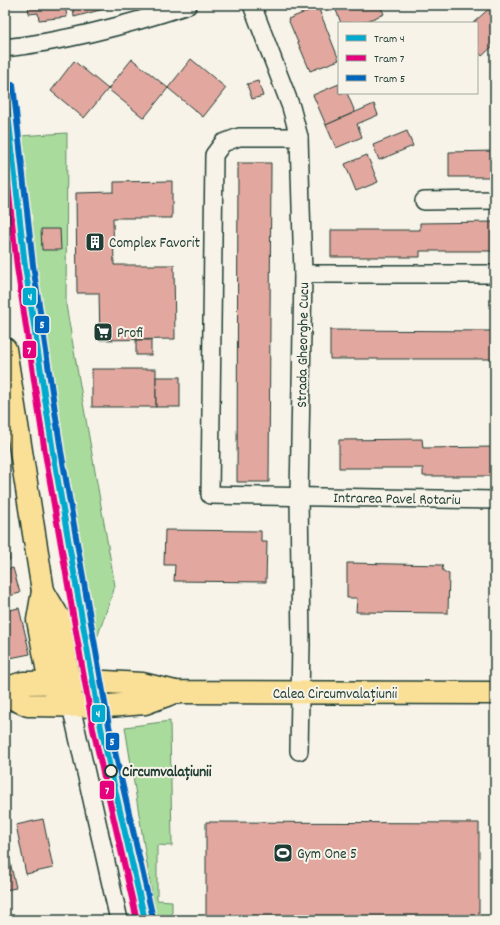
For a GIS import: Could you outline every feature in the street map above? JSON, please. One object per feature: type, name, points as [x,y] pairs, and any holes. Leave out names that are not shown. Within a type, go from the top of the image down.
[{"type":"main road","points":[[5,349],[43,591],[38,620],[60,683],[71,706]]},
{"type":"main road","name":"Calea Circumvalațiunii","points":[[5,689],[23,683],[60,683],[142,684],[175,692],[495,693]]},
{"type":"main road","name":"Calea Circumvalațiunii","points":[[5,695],[28,704],[98,706],[145,703],[175,692]]},
{"type":"street","points":[[5,48],[60,40],[126,25],[188,5]]},
{"type":"street","name":"Strada Gheorghe Cucu","points":[[252,5],[291,107],[299,137],[303,274],[299,497],[301,644],[299,751]]},
{"type":"street","name":"Intrarea Pavel Rotariu","points":[[299,137],[239,137],[223,143],[214,155],[210,495],[495,500]]},
{"type":"street","points":[[424,201],[495,200]]},
{"type":"street","points":[[303,274],[495,274]]},
{"type":"street","points":[[71,706],[119,920]]},
{"type":"street","points":[[98,706],[145,920]]},
{"type":"green space","points":[[67,133],[66,305],[115,586],[97,638],[91,641],[26,200],[19,136]]},
{"type":"green space","points":[[170,721],[172,846],[157,845],[157,900],[172,901],[172,920],[156,920],[125,727]]},
{"type":"building","points":[[28,5],[65,5],[67,17],[39,20],[38,13],[29,14]]},
{"type":"building","points":[[73,5],[99,5],[100,10],[74,17]]},
{"type":"building","points":[[99,5],[119,5],[100,10]]},
{"type":"building","points":[[334,5],[380,5],[384,14],[364,22],[341,22]]},
{"type":"building","points":[[493,5],[495,5],[495,44],[482,56],[478,51],[478,22],[474,22]]},
{"type":"building","points":[[318,7],[338,60],[310,71],[288,19]]},
{"type":"building","points":[[132,59],[168,88],[144,118],[108,89]]},
{"type":"building","points":[[191,59],[226,88],[203,117],[168,88]]},
{"type":"building","points":[[74,61],[108,89],[84,118],[51,91]]},
{"type":"building","points":[[258,81],[263,96],[252,99],[247,84]]},
{"type":"building","points":[[338,84],[338,94],[347,94],[355,112],[326,125],[313,95]]},
{"type":"building","points":[[374,104],[378,115],[357,124],[362,137],[336,148],[326,125]]},
{"type":"building","points":[[407,131],[413,146],[379,160],[373,145]]},
{"type":"building","points":[[495,151],[495,177],[449,177],[449,152]]},
{"type":"building","points":[[367,155],[378,182],[356,191],[345,164]]},
{"type":"building","points":[[238,163],[271,163],[269,482],[237,482]]},
{"type":"building","name":"Complex Favorit","points":[[172,181],[172,218],[113,218],[114,265],[174,265],[175,339],[100,340],[99,293],[77,293],[76,193],[114,192],[114,182]]},
{"type":"building","points":[[495,222],[495,251],[420,251],[420,257],[331,257],[331,230],[420,230],[420,223]]},
{"type":"building","points":[[41,229],[60,229],[61,250],[42,250]]},
{"type":"building","points":[[330,330],[495,331],[495,359],[330,359]]},
{"type":"building","points":[[136,340],[151,340],[151,355],[136,355]]},
{"type":"building","points":[[92,369],[156,369],[156,407],[92,407]]},
{"type":"building","points":[[156,377],[180,377],[180,407],[156,407]]},
{"type":"building","points":[[422,439],[423,448],[495,447],[495,476],[423,476],[423,468],[339,468],[339,440]]},
{"type":"building","points":[[165,530],[261,531],[261,542],[267,542],[266,582],[174,581],[175,565],[164,565]]},
{"type":"building","points":[[5,533],[10,560],[5,561]]},
{"type":"building","points":[[347,563],[442,565],[443,571],[449,574],[448,613],[356,612],[357,598],[347,598]]},
{"type":"building","points":[[13,568],[20,593],[5,597],[5,570]]},
{"type":"building","points":[[19,608],[30,654],[5,659],[5,611]]},
{"type":"building","points":[[43,819],[53,868],[26,874],[16,825]]},
{"type":"building","points":[[206,822],[479,823],[479,920],[206,920]]},
{"type":"building","points":[[5,840],[16,888],[5,890]]},
{"type":"tram line","name":"5","points":[[13,85],[33,265],[61,451],[109,726],[153,918]]},
{"type":"tram line","name":"4","points":[[5,86],[25,266],[53,452],[101,728],[145,920]]},
{"type":"tram line","name":"7","points":[[5,158],[17,267],[45,453],[93,729],[137,920]]},
{"type":"place","name":"Complex Favorit","points":[[95,242]]},
{"type":"place","name":"Profi","points":[[103,332]]},
{"type":"place","name":"Circumvalațiunii","points":[[111,771]]},
{"type":"place","name":"Gym One 5","points":[[283,853]]}]
